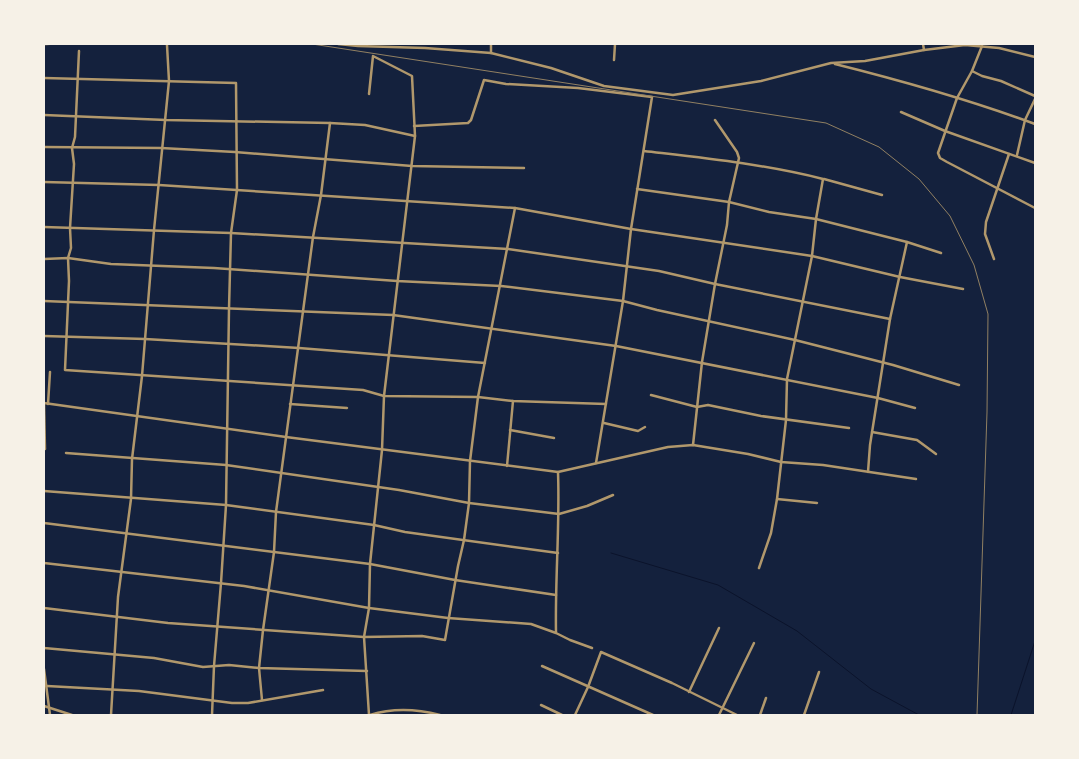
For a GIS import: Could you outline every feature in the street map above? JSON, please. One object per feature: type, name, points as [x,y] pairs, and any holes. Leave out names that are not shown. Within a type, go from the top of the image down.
[{"type":"street","points":[[338,44],[433,48],[491,53],[551,68],[604,86],[673,95],[761,82],[832,63],[865,61],[924,50],[965,45],[999,48],[1035,57]]},
{"type":"street","points":[[491,44],[491,53]]},
{"type":"street","points":[[614,60],[615,44]]},
{"type":"street","points":[[923,44],[924,50]]},
{"type":"street","points":[[110,715],[117,615],[131,499],[132,459],[142,376],[161,148],[166,120],[169,81],[167,45]]},
{"type":"street","points":[[982,46],[972,71],[957,98],[938,153],[940,158],[1035,208]]},
{"type":"street","points":[[79,51],[75,137],[72,148],[74,164],[70,228],[71,248],[68,258],[69,281],[65,370],[363,390],[384,396],[478,397],[513,401],[606,404]]},
{"type":"street","points":[[369,94],[373,56],[412,76],[415,136],[384,396],[382,450],[370,564],[369,608],[364,637],[369,715],[382,711],[440,715]]},
{"type":"street","points":[[832,63],[902,81],[1035,124]]},
{"type":"street","points":[[972,71],[1000,81],[1035,98],[1025,120],[1017,156]]},
{"type":"street","points":[[44,78],[236,83],[237,120],[235,152],[237,190],[231,232],[226,505],[212,715]]},
{"type":"street","points":[[414,126],[468,123],[471,120],[484,80],[506,84],[578,88],[652,97],[631,229],[623,301],[596,462]]},
{"type":"street","points":[[901,112],[945,131],[1035,163]]},
{"type":"street","points":[[44,115],[166,120],[330,123],[365,125],[415,136]]},
{"type":"street","points":[[693,445],[702,362],[739,154],[715,120]]},
{"type":"street","points":[[262,700],[259,668],[274,552],[276,512],[330,123]]},
{"type":"street","points":[[44,147],[161,148],[412,166],[524,168]]},
{"type":"street","points":[[644,151],[707,158],[795,172],[882,195]]},
{"type":"street","points":[[994,259],[985,234],[986,222],[1009,154]]},
{"type":"street","points":[[759,568],[771,533],[777,499],[786,420],[787,379],[812,256],[823,179]]},
{"type":"street","points":[[44,182],[159,185],[515,208],[631,229],[812,256],[900,277],[964,289]]},
{"type":"street","points":[[637,189],[729,202],[769,212],[816,219],[907,242],[941,253]]},
{"type":"street","points":[[44,608],[217,627],[364,637],[422,636],[445,640],[464,540],[469,503],[470,460],[478,397],[515,208]]},
{"type":"street","points":[[44,227],[231,232],[508,249],[659,271],[890,319]]},
{"type":"street","points":[[868,473],[872,432],[890,319],[907,242]]},
{"type":"street","points":[[44,259],[68,258],[111,264],[230,269],[397,281],[501,286],[623,301],[795,340],[883,363],[959,386]]},
{"type":"street","points":[[44,301],[393,315],[616,346],[787,379],[878,398],[915,408]]},
{"type":"street","points":[[44,336],[145,339],[299,348],[389,357],[485,363]]},
{"type":"street","points":[[45,449],[45,404],[50,372]]},
{"type":"street","points":[[651,395],[697,407],[708,405],[761,416],[849,428]]},
{"type":"street","points":[[507,466],[513,401]]},
{"type":"street","points":[[45,404],[558,472],[668,447],[693,445],[748,454],[781,462],[823,465],[916,479]]},
{"type":"street","points":[[290,404],[347,408]]},
{"type":"street","points":[[604,423],[638,430],[645,427]]},
{"type":"street","points":[[510,430],[554,438]]},
{"type":"street","points":[[872,432],[917,440],[936,454]]},
{"type":"street","points":[[66,454],[226,465],[469,503],[559,514],[587,506],[613,495]]},
{"type":"street","points":[[556,633],[559,514],[558,472]]},
{"type":"street","points":[[44,491],[226,505],[558,553]]},
{"type":"street","points":[[777,499],[817,503]]},
{"type":"street","points":[[44,524],[370,564],[455,580],[556,595]]},
{"type":"street","points":[[44,563],[221,583],[369,608],[448,618],[531,624],[592,648]]},
{"type":"street","points":[[689,692],[719,628]]},
{"type":"street","points":[[719,715],[754,643]]},
{"type":"street","points":[[44,648],[154,658],[203,667],[229,665],[259,668],[367,671]]},
{"type":"street","points":[[575,715],[601,652],[737,715]]},
{"type":"street","points":[[542,666],[653,715]]},
{"type":"street","points":[[44,669],[50,715]]},
{"type":"street","points":[[804,715],[818,672]]},
{"type":"street","points":[[47,686],[140,691],[214,701],[248,703],[323,690]]},
{"type":"street","points":[[760,715],[766,698]]},
{"type":"street","points":[[541,705],[562,715]]},
{"type":"street","points":[[44,706],[72,715]]},
{"type":"waterway","points":[[611,553],[718,585],[797,631],[871,689],[919,715]]},
{"type":"waterway","points":[[1011,715],[1035,641]]},
{"type":"railway","points":[[44,45],[57,44]]},
{"type":"railway","points":[[312,44],[826,123],[879,147],[919,179],[950,216],[974,265],[988,314],[987,412],[977,715]]}]
